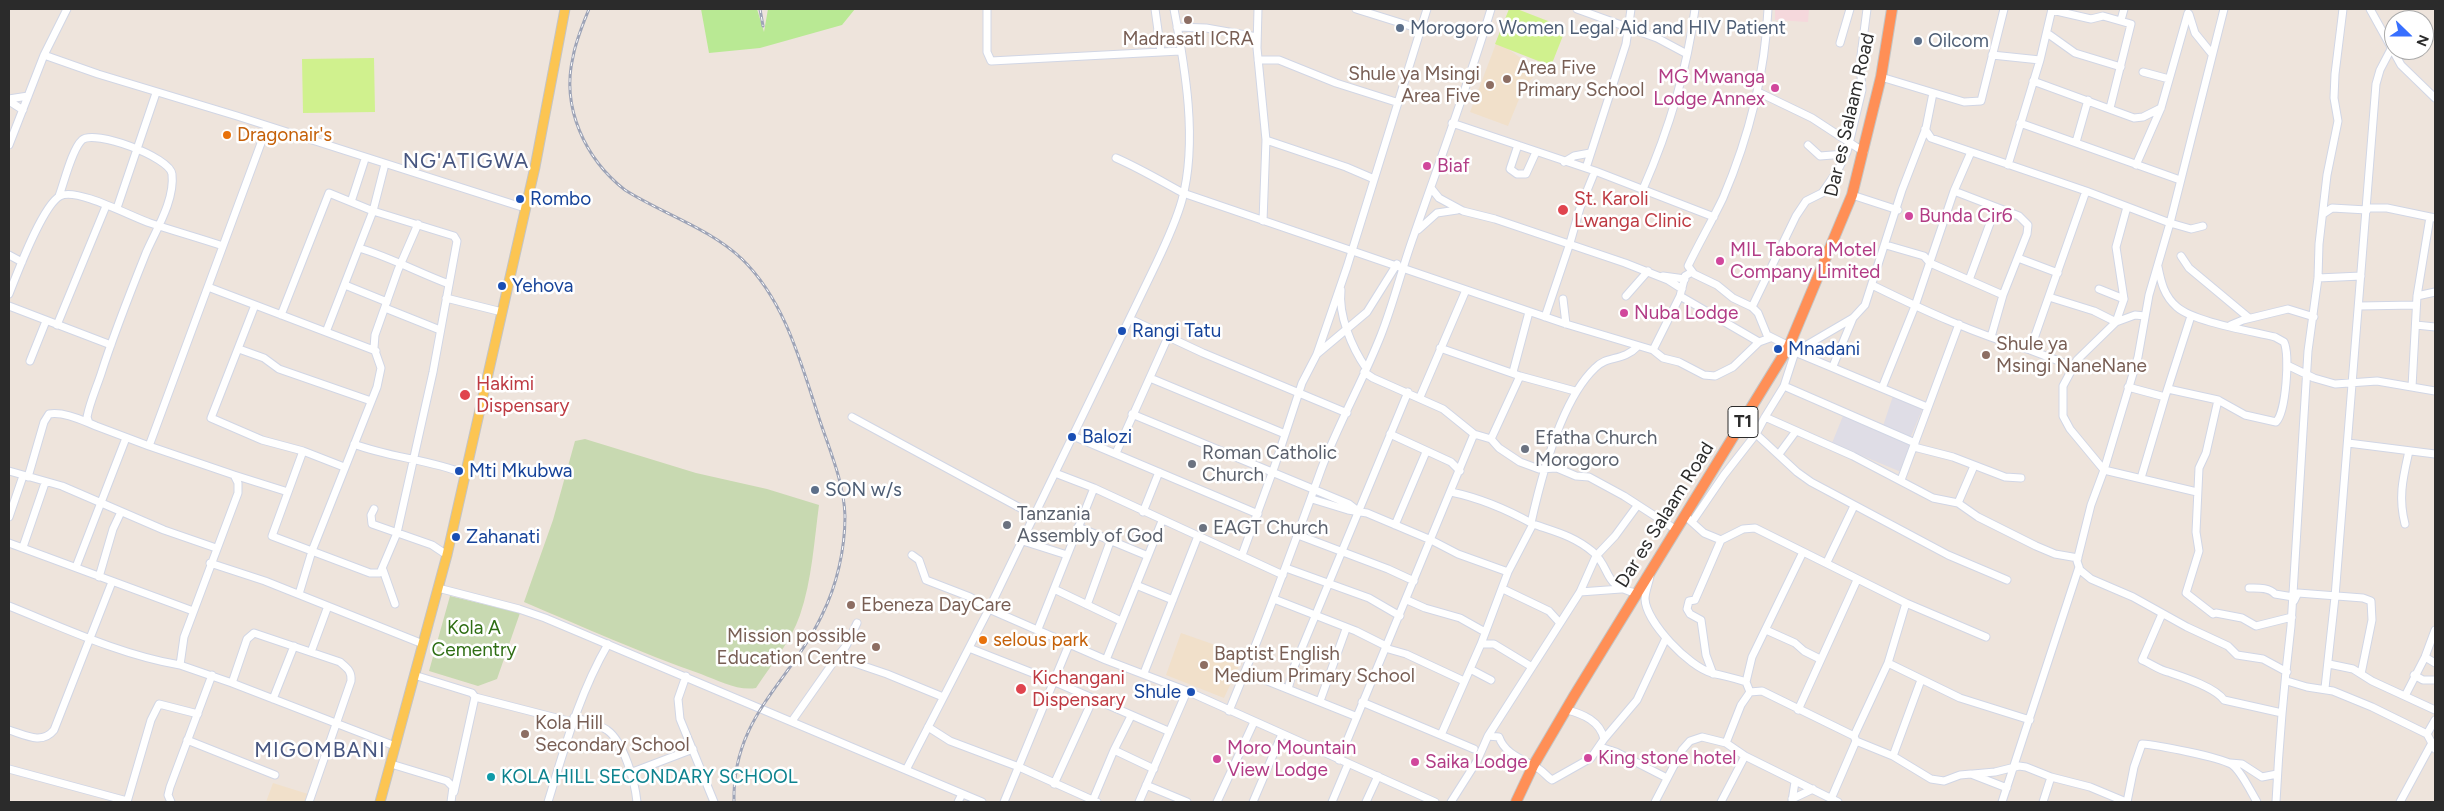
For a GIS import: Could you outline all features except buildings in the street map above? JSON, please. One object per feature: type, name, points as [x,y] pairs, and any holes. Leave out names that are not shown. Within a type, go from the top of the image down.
[{"type":"highway","name":"Dar es Salaam Road","points":[[1516,802],[1533,766],[1636,593],[1675,529],[1688,519],[1792,349],[1852,195],[1881,77],[1892,9]]},
{"type":"main road","points":[[380,802],[447,555],[525,208],[565,9]]},
{"type":"street","points":[[9,145],[44,55],[67,9]]},
{"type":"street","points":[[987,9],[987,52],[991,60],[1180,51]]},
{"type":"street","points":[[1154,9],[1161,52]]},
{"type":"street","points":[[1174,9],[1179,27],[1194,126],[1190,185]]},
{"type":"street","points":[[906,770],[970,648],[1035,516],[1169,235],[1183,193],[1190,139],[1180,51],[1179,9]]},
{"type":"street","points":[[1258,9],[1258,60],[1266,140],[1263,221]]},
{"type":"street","points":[[1356,9],[1420,29]]},
{"type":"street","points":[[1242,555],[1258,514],[1306,372],[1317,354],[1352,251],[1426,9]]},
{"type":"street","points":[[1317,354],[1367,312],[1400,266],[1431,188],[1490,9]]},
{"type":"street","points":[[1577,9],[1630,26],[1687,54]]},
{"type":"street","points":[[1586,168],[1622,58],[1630,26],[1631,9]]},
{"type":"street","points":[[1643,188],[1664,135],[1687,54],[1695,9]]},
{"type":"street","points":[[1768,9],[1766,48],[1758,92],[1738,159],[1714,217],[1688,266],[1692,272],[1717,285],[1733,298],[1752,307],[1758,313],[1770,338],[1927,407]]},
{"type":"street","points":[[1840,43],[1850,9]]},
{"type":"street","points":[[1752,307],[1796,216],[1806,201],[1822,193],[1838,170],[1845,154],[1862,90],[1860,63],[1867,9]]},
{"type":"street","points":[[1881,77],[1964,102],[1981,101],[2004,9]]},
{"type":"street","points":[[2008,165],[2040,60],[2052,9],[2091,20],[2103,16],[2122,20],[2132,26],[2110,108]]},
{"type":"street","points":[[2122,20],[2124,9]]},
{"type":"street","points":[[2002,802],[2078,568],[2078,558],[2091,505],[2104,470],[2138,357],[2145,316],[2224,9]]},
{"type":"street","points":[[2276,802],[2282,713],[2287,680],[2292,617],[2307,374],[2318,278],[2322,214],[2327,174],[2338,121],[2334,98],[2335,74],[2344,9]]},
{"type":"street","points":[[2370,9],[2384,35]]},
{"type":"street","points":[[2188,11],[2195,33],[2212,54]]},
{"type":"street","points":[[2136,165],[2161,108],[2188,11]]},
{"type":"street","points":[[1179,27],[1206,28],[1257,37]]},
{"type":"street","points":[[2047,33],[2075,53],[2121,67]]},
{"type":"street","points":[[44,55],[525,208]]},
{"type":"street","points":[[1992,56],[2040,60]]},
{"type":"street","points":[[1258,60],[1278,60],[1336,83],[1396,102]]},
{"type":"street","points":[[2325,688],[2335,597],[2376,84],[2385,60]]},
{"type":"street","points":[[2399,60],[2435,98]]},
{"type":"street","points":[[2143,72],[2170,79]]},
{"type":"street","points":[[2033,81],[2136,118],[2161,108]]},
{"type":"street","points":[[117,208],[156,92]]},
{"type":"street","points":[[1758,92],[1812,118],[1864,152]]},
{"type":"street","points":[[1792,349],[1853,318],[1864,308],[1898,210],[1902,190],[1925,129],[1933,93]]},
{"type":"street","points":[[9,100],[28,96]]},
{"type":"street","points":[[9,100],[23,110]]},
{"type":"street","points":[[2076,142],[2088,100]]},
{"type":"street","points":[[1452,123],[1643,188],[1714,217]]},
{"type":"street","points":[[2020,123],[2180,180]]},
{"type":"street","points":[[149,446],[157,420],[267,127]]},
{"type":"street","points":[[1925,129],[1930,138],[2086,191],[2170,223],[2192,229],[2203,226]]},
{"type":"street","points":[[9,294],[37,230],[59,196],[83,139],[98,138],[138,150],[165,162],[172,170],[170,193],[89,406],[86,417],[89,422]]},
{"type":"street","points":[[1266,140],[1346,166],[1374,179]]},
{"type":"street","points":[[1518,145],[1510,169],[1517,174],[1526,174],[1536,152]]},
{"type":"street","points":[[1808,145],[1820,156],[1845,154]]},
{"type":"street","points":[[1882,388],[1915,306],[1954,191],[1971,152]]},
{"type":"street","points":[[1564,162],[1574,156],[1590,153]]},
{"type":"street","points":[[351,202],[365,158]]},
{"type":"street","points":[[1116,158],[1143,169],[1156,179],[1183,193],[1400,266],[1529,312],[1653,350],[1664,358],[1679,362],[1704,375],[1715,376],[1733,367],[1759,342],[1770,338]]},
{"type":"street","points":[[326,332],[373,211],[385,164]]},
{"type":"street","points":[[1545,317],[1570,244],[1576,220],[1595,171]]},
{"type":"street","points":[[1431,188],[1439,198],[1463,211]]},
{"type":"street","points":[[1954,191],[2019,216],[2028,225],[1990,337]]},
{"type":"street","points":[[2030,350],[2086,191]]},
{"type":"street","points":[[281,315],[330,193],[373,211],[454,236],[457,241],[457,250],[397,533],[383,570],[395,604]]},
{"type":"street","points":[[59,196],[70,194],[117,208],[158,225],[223,246]]},
{"type":"street","points":[[1852,195],[1898,210]]},
{"type":"street","points":[[57,325],[106,206]]},
{"type":"street","points":[[2116,322],[2124,299],[2116,247],[2127,207]]},
{"type":"street","points":[[1969,280],[1996,208]]},
{"type":"street","points":[[2322,214],[2332,208],[2387,208],[2433,217],[2417,296],[2412,387]]},
{"type":"street","points":[[1414,233],[1437,212],[1450,209],[1463,211],[1570,244],[1676,284],[1681,292],[1759,342]]},
{"type":"street","points":[[299,594],[312,551],[381,375],[374,342],[386,305],[418,224]]},
{"type":"street","points":[[1886,244],[1924,256],[1930,263],[2003,295]]},
{"type":"street","points":[[359,248],[382,255],[401,265],[449,284]]},
{"type":"street","points":[[9,255],[22,262]]},
{"type":"street","points":[[2181,256],[2188,268],[2250,318]]},
{"type":"street","points":[[2018,258],[2058,274]]},
{"type":"street","points":[[2158,264],[2162,284],[2167,295],[2177,308],[2190,316],[2280,339],[2286,346],[2288,365],[2284,408],[2281,417],[2276,422],[2246,415],[2218,400],[2168,389]]},
{"type":"street","points":[[1229,711],[1285,572],[1321,470],[1381,337],[1398,289],[1400,266]]},
{"type":"street","points":[[1653,350],[1681,292],[1684,279],[1692,272]]},
{"type":"street","points":[[1650,273],[1684,279]]},
{"type":"street","points":[[1626,296],[1650,273]]},
{"type":"street","points":[[2318,278],[2361,276]]},
{"type":"street","points":[[1342,280],[1340,297],[1347,330],[1365,370],[1373,378],[1420,397],[1443,409],[1474,434],[1491,438],[1499,448],[1520,462],[1539,469],[1547,467],[1589,477],[1624,496],[1675,529]]},
{"type":"street","points":[[1872,285],[1915,306],[1990,337],[2072,366]]},
{"type":"street","points":[[345,286],[440,330]]},
{"type":"street","points":[[208,287],[377,352]]},
{"type":"street","points":[[2099,289],[2124,299]]},
{"type":"street","points":[[1420,397],[1466,290]]},
{"type":"street","points":[[2417,296],[2435,292]]},
{"type":"street","points":[[2049,297],[2094,311],[2116,322]]},
{"type":"street","points":[[446,298],[502,312]]},
{"type":"street","points":[[1563,299],[1566,324]]},
{"type":"street","points":[[255,305],[211,418],[262,440],[344,467]]},
{"type":"street","points":[[2359,306],[2416,305]]},
{"type":"street","points":[[9,306],[46,322],[111,345]]},
{"type":"street","points":[[2230,326],[2250,318],[2288,309],[2297,310],[2314,317]]},
{"type":"street","points":[[1513,372],[1529,312]]},
{"type":"street","points":[[2145,316],[2135,315],[2116,322],[2088,347],[2072,366],[2063,386],[2063,416],[2070,429],[2104,470],[2122,476],[2141,478],[2196,492]]},
{"type":"street","points":[[2141,478],[2190,316]]},
{"type":"street","points":[[1833,366],[1853,318]]},
{"type":"street","points":[[1130,319],[1298,394],[1346,413]]},
{"type":"street","points":[[30,361],[46,322]]},
{"type":"street","points":[[1901,480],[1959,324]]},
{"type":"street","points":[[2416,325],[2435,327]]},
{"type":"street","points":[[1116,453],[1168,336]]},
{"type":"street","points":[[1441,735],[1481,644],[1508,572],[1532,523],[1547,467],[1576,392],[1595,367],[1631,354],[1638,346]]},
{"type":"street","points":[[239,348],[264,358],[279,370],[371,401]]},
{"type":"street","points":[[1440,348],[1520,376],[1576,392]]},
{"type":"street","points":[[1721,540],[1704,533],[1688,519],[1756,434],[1764,417],[1784,386],[1792,349]]},
{"type":"street","points":[[2288,365],[2334,384],[2352,381],[2377,381],[2435,391]]},
{"type":"street","points":[[1491,438],[1520,376]]},
{"type":"street","points":[[1150,378],[1285,434]]},
{"type":"street","points":[[1784,386],[1915,445],[1953,457],[2005,478],[2021,478]]},
{"type":"street","points":[[2128,387],[2165,397]]},
{"type":"street","points":[[1288,689],[1328,584],[1408,392]]},
{"type":"street","points":[[2218,400],[2206,453],[2199,468],[2196,492],[2198,551],[2186,594],[2213,614],[2242,618],[2256,626],[2292,617]]},
{"type":"street","points":[[9,517],[44,422],[49,414],[77,418],[126,438],[288,492]]},
{"type":"street","points":[[1132,414],[1349,504],[1358,511]]},
{"type":"street","points":[[852,417],[1035,516]]},
{"type":"street","points":[[1764,417],[1901,480],[1933,498],[1958,503],[1978,518],[2041,548],[2062,556],[2078,558]]},
{"type":"street","points":[[1779,454],[1796,431]]},
{"type":"street","points":[[1390,434],[1451,462],[1460,471]]},
{"type":"street","points":[[1339,760],[1355,716],[1407,600],[1474,434]]},
{"type":"street","points":[[1756,434],[1804,477],[1854,506],[1948,555],[2007,580]]},
{"type":"street","points":[[1073,436],[1258,514]]},
{"type":"street","points":[[76,567],[126,438]]},
{"type":"street","points":[[2348,443],[2435,454]]},
{"type":"street","points":[[354,444],[374,452],[443,465],[465,474]]},
{"type":"street","points":[[2404,524],[2400,510],[2400,498],[2409,451]]},
{"type":"street","points":[[303,452],[272,536],[375,574],[383,570]]},
{"type":"street","points":[[1395,525],[1426,452]]},
{"type":"street","points":[[1958,503],[1974,466]]},
{"type":"street","points":[[9,471],[45,483],[62,486],[121,512],[216,548]]},
{"type":"street","points":[[1144,512],[1159,472]]},
{"type":"street","points":[[1056,473],[1094,488],[1162,521],[1242,555],[1285,572],[1328,584],[1380,603],[1400,616]]},
{"type":"street","points":[[180,665],[184,637],[210,563],[238,493],[238,483],[234,475]]},
{"type":"street","points":[[22,547],[45,483]]},
{"type":"street","points":[[1038,629],[1094,488]]},
{"type":"street","points":[[1451,492],[1475,497],[1532,523],[1575,538],[1596,556],[1606,573],[1622,589]]},
{"type":"street","points":[[1312,499],[1358,511],[1431,540],[1458,554],[1508,572]]},
{"type":"street","points":[[1451,802],[1477,761],[1488,736],[1580,592],[1596,556],[1615,536],[1637,506]]},
{"type":"street","points":[[1827,562],[1854,506]]},
{"type":"street","points":[[374,509],[371,516],[372,524],[432,546],[447,555]]},
{"type":"street","points":[[99,577],[113,529],[121,512]]},
{"type":"street","points":[[1106,660],[1162,521]]},
{"type":"street","points":[[1078,527],[1110,542],[1148,556]]},
{"type":"street","points":[[1713,674],[1706,655],[1701,620],[1690,614],[1687,609],[1689,601],[1695,600],[1721,540],[1747,528],[1755,528],[1827,562],[1857,580],[1986,637]]},
{"type":"street","points":[[1298,535],[1388,568],[1414,581]]},
{"type":"street","points":[[1144,673],[1198,536]]},
{"type":"street","points":[[1022,541],[1067,555]]},
{"type":"street","points":[[1087,605],[1110,542]]},
{"type":"street","points":[[9,543],[193,611]]},
{"type":"street","points":[[1750,692],[1746,682],[1752,657],[1803,552]]},
{"type":"street","points":[[912,555],[919,560],[926,580],[970,597],[989,609],[1070,642],[1106,660],[1187,691],[1435,802]]},
{"type":"street","points":[[210,563],[299,594],[423,644]]},
{"type":"street","points":[[1652,567],[1645,601],[1666,638],[1690,662],[1713,674],[1726,675],[1746,682]]},
{"type":"street","points":[[2078,568],[2091,579],[2133,597],[2162,614],[2228,646],[2237,655],[2263,659],[2287,672]]},
{"type":"street","points":[[1798,710],[1857,580]]},
{"type":"street","points":[[9,730],[38,738],[50,736],[112,582]]},
{"type":"street","points":[[1136,585],[1173,600]]},
{"type":"street","points":[[438,588],[519,608],[686,676],[982,802]]},
{"type":"street","points":[[2249,588],[2272,590],[2274,594],[2293,600]]},
{"type":"street","points":[[1054,589],[1121,621]]},
{"type":"street","points":[[1503,589],[1549,611],[1560,622]]},
{"type":"street","points":[[1580,592],[1622,589],[1636,593]]},
{"type":"street","points":[[2293,600],[2298,593],[2366,599],[2372,602],[2372,620],[2361,674]]},
{"type":"street","points":[[1274,600],[1346,629],[1356,630],[1386,647],[1406,654],[1464,681]]},
{"type":"street","points":[[1407,600],[1425,608],[1460,618],[1485,632]]},
{"type":"street","points":[[1831,799],[1888,663],[1898,636],[1906,603]]},
{"type":"street","points":[[9,606],[90,638],[148,658],[180,665],[232,682],[395,746]]},
{"type":"street","points":[[311,652],[328,606]]},
{"type":"street","points":[[2162,614],[2142,660],[2166,672],[2183,675],[2220,694],[2224,700],[2282,713]]},
{"type":"street","points":[[792,721],[846,646],[857,623]]},
{"type":"street","points":[[1320,701],[1346,629]]},
{"type":"street","points":[[1766,630],[1795,642],[1804,651],[1820,659]]},
{"type":"street","points":[[2405,696],[2414,675],[2425,657],[2435,630]]},
{"type":"street","points":[[232,682],[246,641],[254,633],[340,662],[352,675],[338,724],[309,802]]},
{"type":"street","points":[[1488,736],[1499,737],[1502,746],[1540,770],[1548,778],[1555,779],[1583,764],[1600,747],[1604,739],[1637,700],[1666,638]]},
{"type":"street","points":[[1004,802],[1070,642]]},
{"type":"street","points":[[548,802],[586,684],[608,644]]},
{"type":"street","points":[[1481,644],[1494,644],[1532,667]]},
{"type":"street","points":[[273,699],[294,646]]},
{"type":"street","points":[[846,646],[849,660]]},
{"type":"street","points":[[970,648],[1053,681],[1168,731]]},
{"type":"street","points":[[2425,657],[2435,662]]},
{"type":"street","points":[[837,658],[849,660],[944,697]]},
{"type":"street","points":[[1888,663],[1960,698],[2030,720]]},
{"type":"street","points":[[2329,664],[2353,669],[2435,710]]},
{"type":"street","points":[[1470,669],[1491,680]]},
{"type":"street","points":[[1246,672],[1355,716]]},
{"type":"street","points":[[171,802],[168,795],[170,787],[212,675]]},
{"type":"street","points":[[414,675],[472,693],[475,697],[573,720],[609,732],[616,739],[630,773],[637,802]]},
{"type":"street","points":[[2414,675],[2423,680],[2435,680]]},
{"type":"street","points":[[686,676],[677,708],[714,802]]},
{"type":"street","points":[[1893,756],[1921,680]]},
{"type":"street","points":[[2287,680],[2307,687],[2325,688],[2372,707],[2427,734],[2434,746],[2400,802]]},
{"type":"street","points":[[1139,802],[1168,731],[1187,691]]},
{"type":"street","points":[[1750,692],[1762,691],[1893,756],[1937,781],[1944,782],[1971,774],[2026,767],[2051,777],[2090,787],[2126,802],[2134,767],[2142,744],[2242,764],[2262,777],[2277,774]]},
{"type":"street","points":[[1726,743],[1741,705],[1750,692]]},
{"type":"street","points":[[452,802],[475,697]]},
{"type":"street","points":[[1054,784],[1093,699]]},
{"type":"street","points":[[1362,702],[1474,749]]},
{"type":"street","points":[[9,769],[127,802],[151,720],[159,704],[198,714]]},
{"type":"street","points":[[1567,710],[1583,714],[1602,730],[1604,739]]},
{"type":"street","points":[[928,727],[950,741],[1019,767],[1095,801],[1114,750],[1131,716]]},
{"type":"street","points":[[2427,734],[2435,720]]},
{"type":"street","points":[[1217,802],[1254,722]]},
{"type":"street","points":[[1253,802],[1282,734]]},
{"type":"street","points":[[1655,802],[1682,750],[1690,741],[1702,737],[1726,743],[1745,756],[1838,802]]},
{"type":"street","points":[[187,740],[275,775]]},
{"type":"street","points":[[1600,747],[1616,752],[1667,778]]},
{"type":"street","points":[[630,773],[693,749]]},
{"type":"street","points":[[1114,750],[1154,769]]},
{"type":"street","points":[[1721,802],[1745,756]]},
{"type":"street","points":[[2230,763],[2238,770],[2258,802]]},
{"type":"street","points":[[391,764],[420,774],[440,777],[450,783],[454,792]]},
{"type":"street","points":[[1332,802],[1348,764]]},
{"type":"street","points":[[1971,774],[2007,788]]},
{"type":"street","points":[[1366,802],[1378,776]]},
{"type":"street","points":[[2044,802],[2051,777]]},
{"type":"street","points":[[1792,801],[1796,782]]},
{"type":"street","points":[[1146,785],[1188,802]]},
{"type":"street","points":[[1792,801],[1813,790]]},
{"type":"street","points":[[958,802],[962,794]]},
{"type":"shaded area","points":[[1775,9],[1809,9],[1808,22],[1775,20]]},
{"type":"shaded area","name":"Area Five Primary School","points":[[1497,41],[1539,71],[1524,87],[1508,126],[1470,112]]},
{"type":"shaded area","points":[[1894,393],[1924,405],[1909,441],[1882,429]]},
{"type":"shaded area","points":[[1843,416],[1913,443],[1901,472],[1832,443]]},
{"type":"shaded area","name":"Baptist English Medium Primary School","points":[[1181,633],[1244,655],[1224,698],[1166,675]]},
{"type":"shaded area","points":[[273,783],[308,794],[305,802],[266,802]]},
{"type":"green space","points":[[701,9],[757,9],[764,32],[768,9],[855,9],[842,25],[760,48],[709,53]]},
{"type":"green space","points":[[1509,9],[1517,9],[1566,28],[1551,66],[1495,44]]},
{"type":"green space","points":[[374,58],[375,112],[303,113],[302,59]]},
{"type":"green space","points":[[585,439],[696,473],[767,489],[819,505],[810,575],[800,615],[786,643],[756,688],[735,687],[634,649],[524,602],[553,520],[575,441]]},
{"type":"green space","name":"Kola A Cementry","points":[[450,596],[520,613],[497,679],[478,686],[429,671]]},
{"type":"railway","points":[[589,9],[576,44],[570,76],[570,95],[574,113],[588,147],[598,163],[625,190],[700,230],[729,248],[757,276],[781,314],[799,356],[842,491],[845,516],[844,541],[832,592],[809,639],[752,724],[742,747],[736,772],[734,802]]},
{"type":"railway","points":[[760,9],[763,26]]},
{"type":"place","name":"Madrasatl ICRA","points":[[1188,20]]},
{"type":"place","name":"Morogoro Women Legal Aid and HIV Patient","points":[[1400,28]]},
{"type":"place","name":"Oilcom","points":[[1918,41]]},
{"type":"place","name":"Area Five Primary School","points":[[1507,79]]},
{"type":"place","name":"Shule ya Msingi Area Five","points":[[1490,85]]},
{"type":"place","name":"MG Mwanga Lodge Annex","points":[[1775,88]]},
{"type":"place","name":"Dragonair's","points":[[227,135]]},
{"type":"place","name":"Biaf","points":[[1427,166]]},
{"type":"place","name":"Rombo","points":[[520,199]]},
{"type":"place","name":"St. Karoli Lwanga Clinic","points":[[1563,210]]},
{"type":"place","name":"Bunda Cir6","points":[[1909,216]]},
{"type":"place","name":"MIL Tabora Motel Company Limited","points":[[1720,261]]},
{"type":"place","name":"Yehova","points":[[502,286]]},
{"type":"place","name":"Nuba Lodge","points":[[1624,313]]},
{"type":"place","name":"Rangi Tatu","points":[[1122,331]]},
{"type":"place","name":"Mnadani","points":[[1778,349]]},
{"type":"place","name":"Shule ya Msingi NaneNane","points":[[1986,355]]},
{"type":"place","name":"Hakimi Dispensary","points":[[465,395]]},
{"type":"place","name":"Balozi","points":[[1072,437]]},
{"type":"place","name":"Efatha Church Morogoro","points":[[1525,449]]},
{"type":"place","name":"Roman Catholic Church","points":[[1192,464]]},
{"type":"place","name":"Mti Mkubwa","points":[[459,471]]},
{"type":"place","name":"SON w/s","points":[[815,490]]},
{"type":"place","name":"Tanzania Assembly of God","points":[[1007,525]]},
{"type":"place","name":"EAGT Church","points":[[1203,528]]},
{"type":"place","name":"Zahanati","points":[[456,537]]},
{"type":"place","name":"Ebeneza DayCare","points":[[851,605]]},
{"type":"place","name":"selous park","points":[[983,640]]},
{"type":"place","name":"Mission possible Education Centre","points":[[876,647]]},
{"type":"place","name":"Baptist English Medium Primary School","points":[[1204,665]]},
{"type":"place","name":"Kichangani Dispensary","points":[[1021,689]]},
{"type":"place","name":"Shule","points":[[1191,692]]},
{"type":"place","name":"Kola Hill Secondary School","points":[[525,734]]},
{"type":"place","name":"King stone hotel","points":[[1588,758]]},
{"type":"place","name":"Moro Mountain View Lodge","points":[[1217,759]]},
{"type":"place","name":"Saika Lodge","points":[[1415,762]]},
{"type":"place","name":"KOLA HILL SECONDARY SCHOOL","points":[[491,777]]},
{"type":"district","name":"NG'ATIGWA","points":[[466,162]]},
{"type":"district","name":"MIGOMBANI","points":[[320,751]]}]
